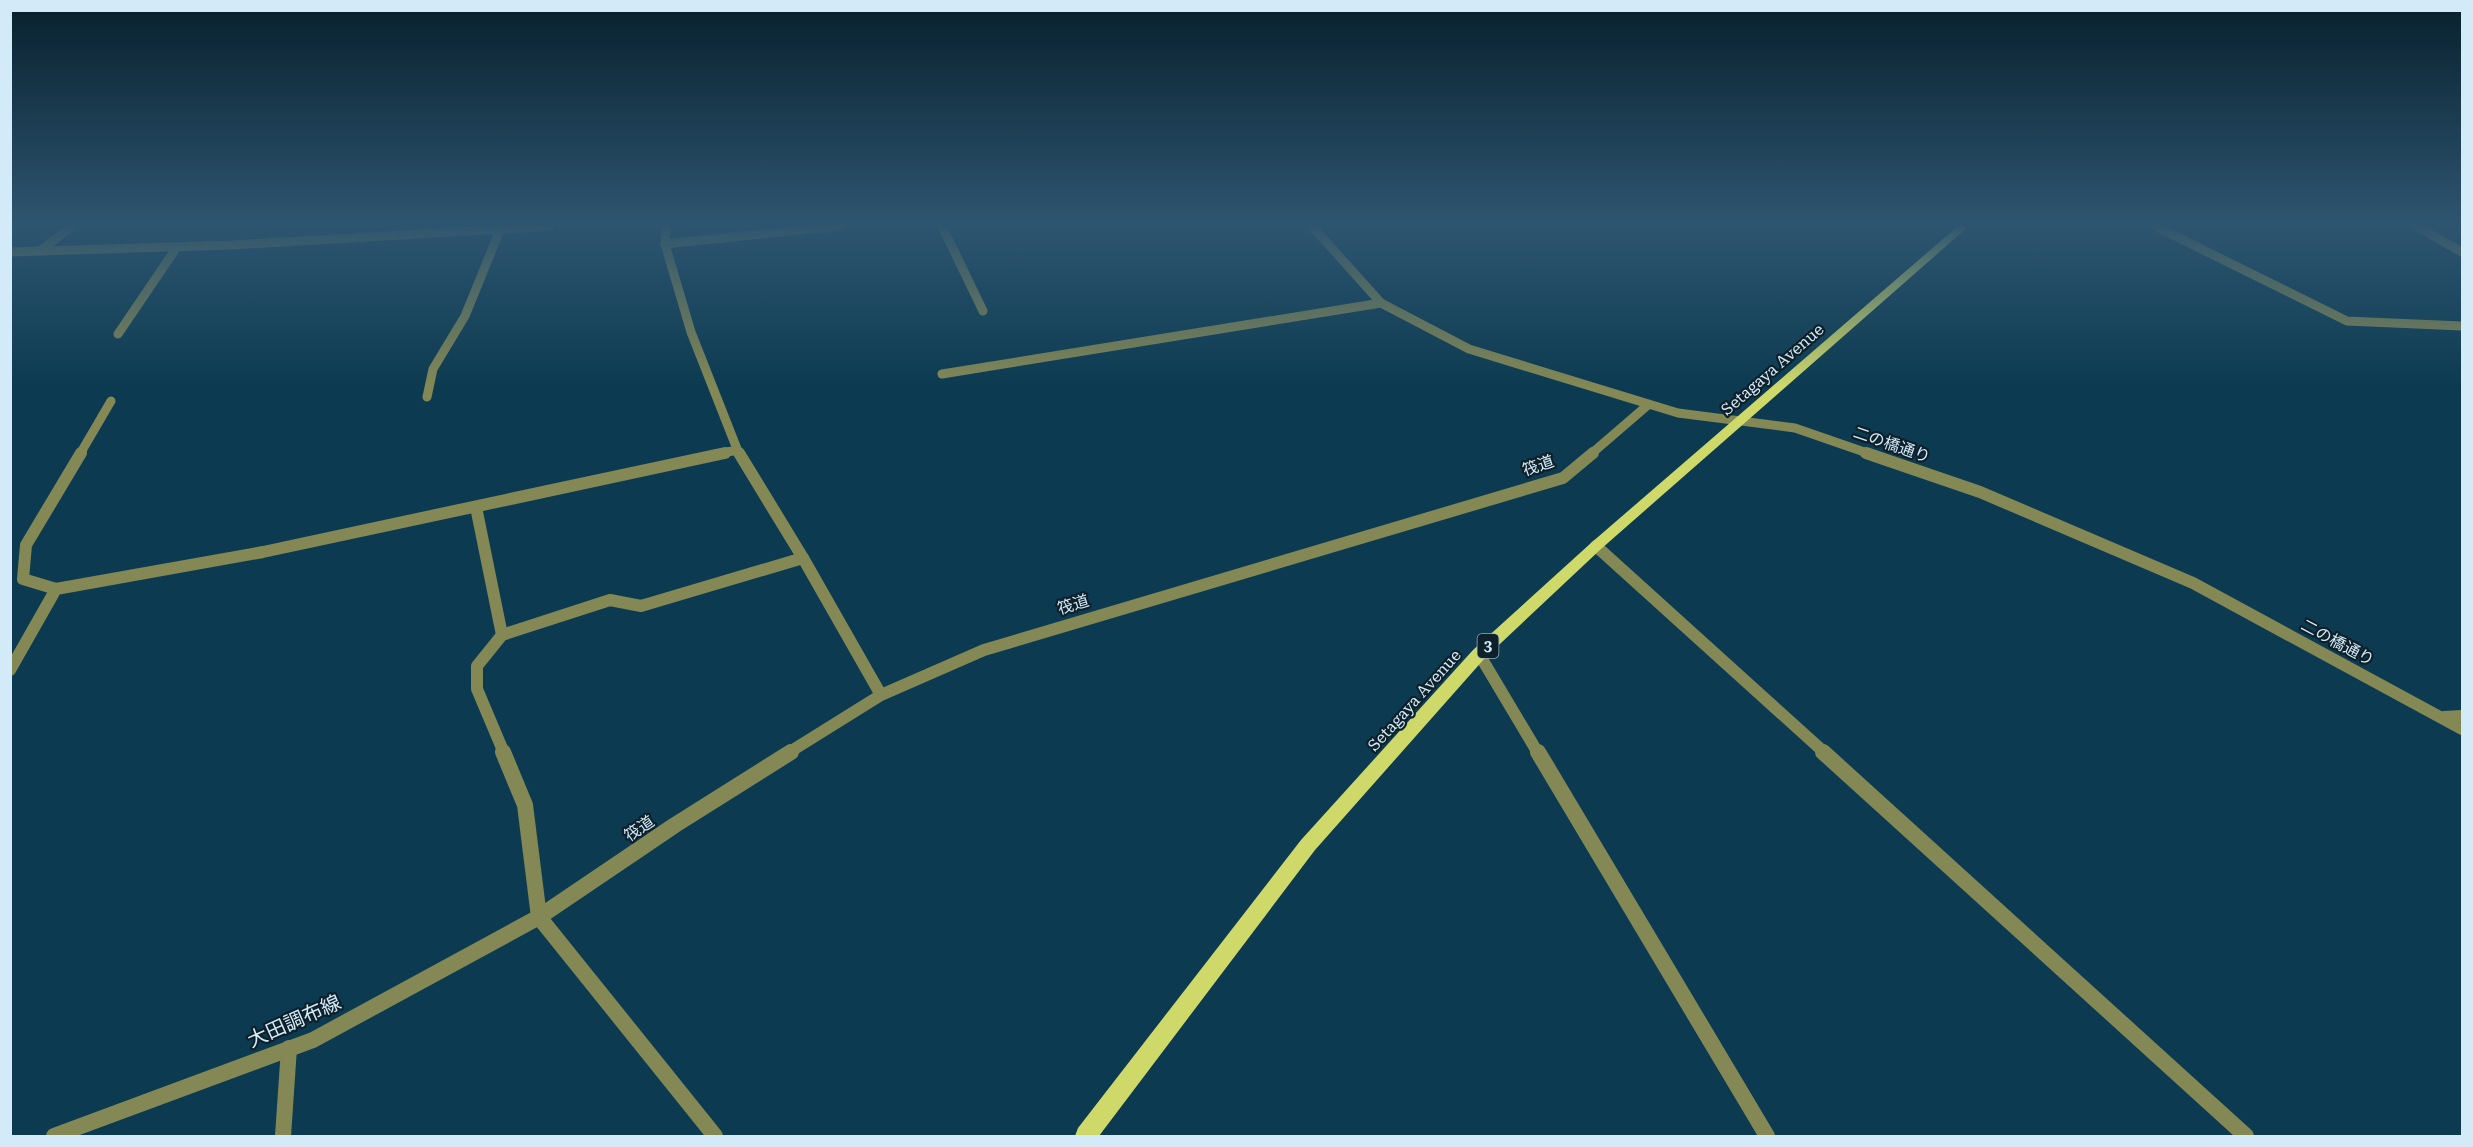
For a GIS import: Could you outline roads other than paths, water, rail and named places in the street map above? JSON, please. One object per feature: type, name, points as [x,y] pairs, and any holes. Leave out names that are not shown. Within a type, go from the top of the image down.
[{"type":"main road","name":"Setagaya Avenue","points":[[1086,1137],[1308,845],[1479,654],[1596,546],[1902,280]]},
{"type":"street","points":[[118,334],[155,280]]},
{"type":"street","points":[[427,398],[433,369],[465,316],[480,280]]},
{"type":"street","points":[[676,280],[691,332],[737,450],[803,558],[881,695]]},
{"type":"street","points":[[968,280],[983,310]]},
{"type":"street","name":"二の橋通り","points":[[1360,280],[1381,303],[1469,349],[1678,414],[1795,428],[1980,492],[2193,583],[2463,729]]},
{"type":"street","points":[[2263,280],[2347,321],[2463,326]]},
{"type":"street","points":[[942,374],[1381,303]]},
{"type":"street","points":[[111,401],[26,545],[22,579],[56,589],[263,552],[737,450]]},
{"type":"street","name":"筏道","points":[[539,917],[675,825],[881,695],[984,650],[1563,478],[1649,404]]},
{"type":"street","points":[[476,507],[502,635]]},
{"type":"street","points":[[1596,546],[2246,1137]]},
{"type":"street","points":[[715,1137],[539,917],[525,805],[477,689],[477,666],[502,635],[610,600],[640,606],[803,558]]},
{"type":"street","points":[[10,670],[56,589]]},
{"type":"street","points":[[1479,654],[1767,1137]]},
{"type":"street","points":[[2444,717],[2463,716]]},
{"type":"street","name":"大田調布線","points":[[54,1137],[313,1040],[539,917]]},
{"type":"street","points":[[283,1137],[289,1048]]}]
